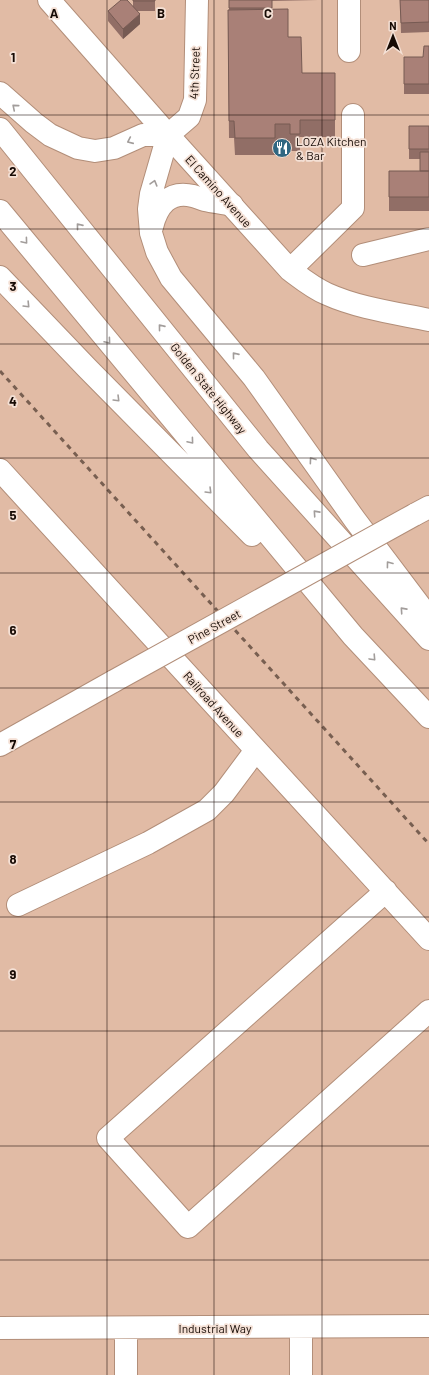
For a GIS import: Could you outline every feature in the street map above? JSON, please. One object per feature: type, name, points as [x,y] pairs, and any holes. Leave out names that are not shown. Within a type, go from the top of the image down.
[{"type":"main road","name":"El Camino Avenue","points":[[49,0],[290,270],[308,284],[327,294],[359,305],[429,320]]},
{"type":"main road","name":"4th Street","points":[[168,135],[189,117],[194,100],[196,0]]},
{"type":"main road","points":[[349,0],[349,51]]},
{"type":"main road","points":[[0,93],[29,119],[50,135],[78,148],[95,151],[114,148],[143,135],[168,135],[151,194],[149,209],[151,232],[157,252],[171,278],[254,378],[355,520],[429,618]]},
{"type":"main road","points":[[290,270],[353,208],[353,115]]},
{"type":"main road","name":"Golden State Highway","points":[[0,129],[258,449],[429,639]]},
{"type":"main road","points":[[151,232],[155,215],[162,204],[176,196],[191,196],[232,205]]},
{"type":"main road","points":[[0,211],[353,636]]},
{"type":"main road","points":[[363,255],[429,239]]},
{"type":"main road","points":[[0,277],[87,368],[353,636],[429,717]]},
{"type":"main road","name":"Railroad Avenue","points":[[0,470],[429,939]]},
{"type":"main road","name":"Pine Street","points":[[0,745],[421,511]]},
{"type":"main road","points":[[18,905],[148,843],[207,810],[224,793],[256,750]]},
{"type":"main road","points":[[386,891],[108,1138],[188,1227],[429,1011]]},
{"type":"main road","name":"Industrial Way","points":[[0,1328],[302,1328],[429,1326]]},
{"type":"main road","points":[[126,1328],[126,1375]]},
{"type":"main road","points":[[301,1375],[302,1328]]},
{"type":"building","points":[[121,0],[127,0],[140,14],[123,29],[108,11]]},
{"type":"building","points":[[155,0],[155,1],[133,1]]},
{"type":"building","points":[[229,0],[272,0],[272,8],[229,8]]},
{"type":"building","points":[[400,0],[429,0],[429,22],[401,23]]},
{"type":"building","points":[[288,9],[288,37],[301,37],[302,73],[335,73],[335,120],[300,120],[300,134],[290,134],[290,124],[275,124],[275,138],[235,138],[234,121],[229,121],[228,10]]},
{"type":"building","points":[[424,46],[429,46],[429,84],[404,84],[404,57],[423,57]]},
{"type":"building","points":[[409,126],[429,126],[429,149],[409,149]]},
{"type":"building","points":[[420,152],[429,152],[429,171],[420,171]]},
{"type":"building","points":[[389,171],[429,171],[429,197],[389,197]]},
{"type":"railway","points":[[0,371],[429,844]]},
{"type":"place","name":"LOZA Kitchen & Bar","points":[[282,148]]}]
